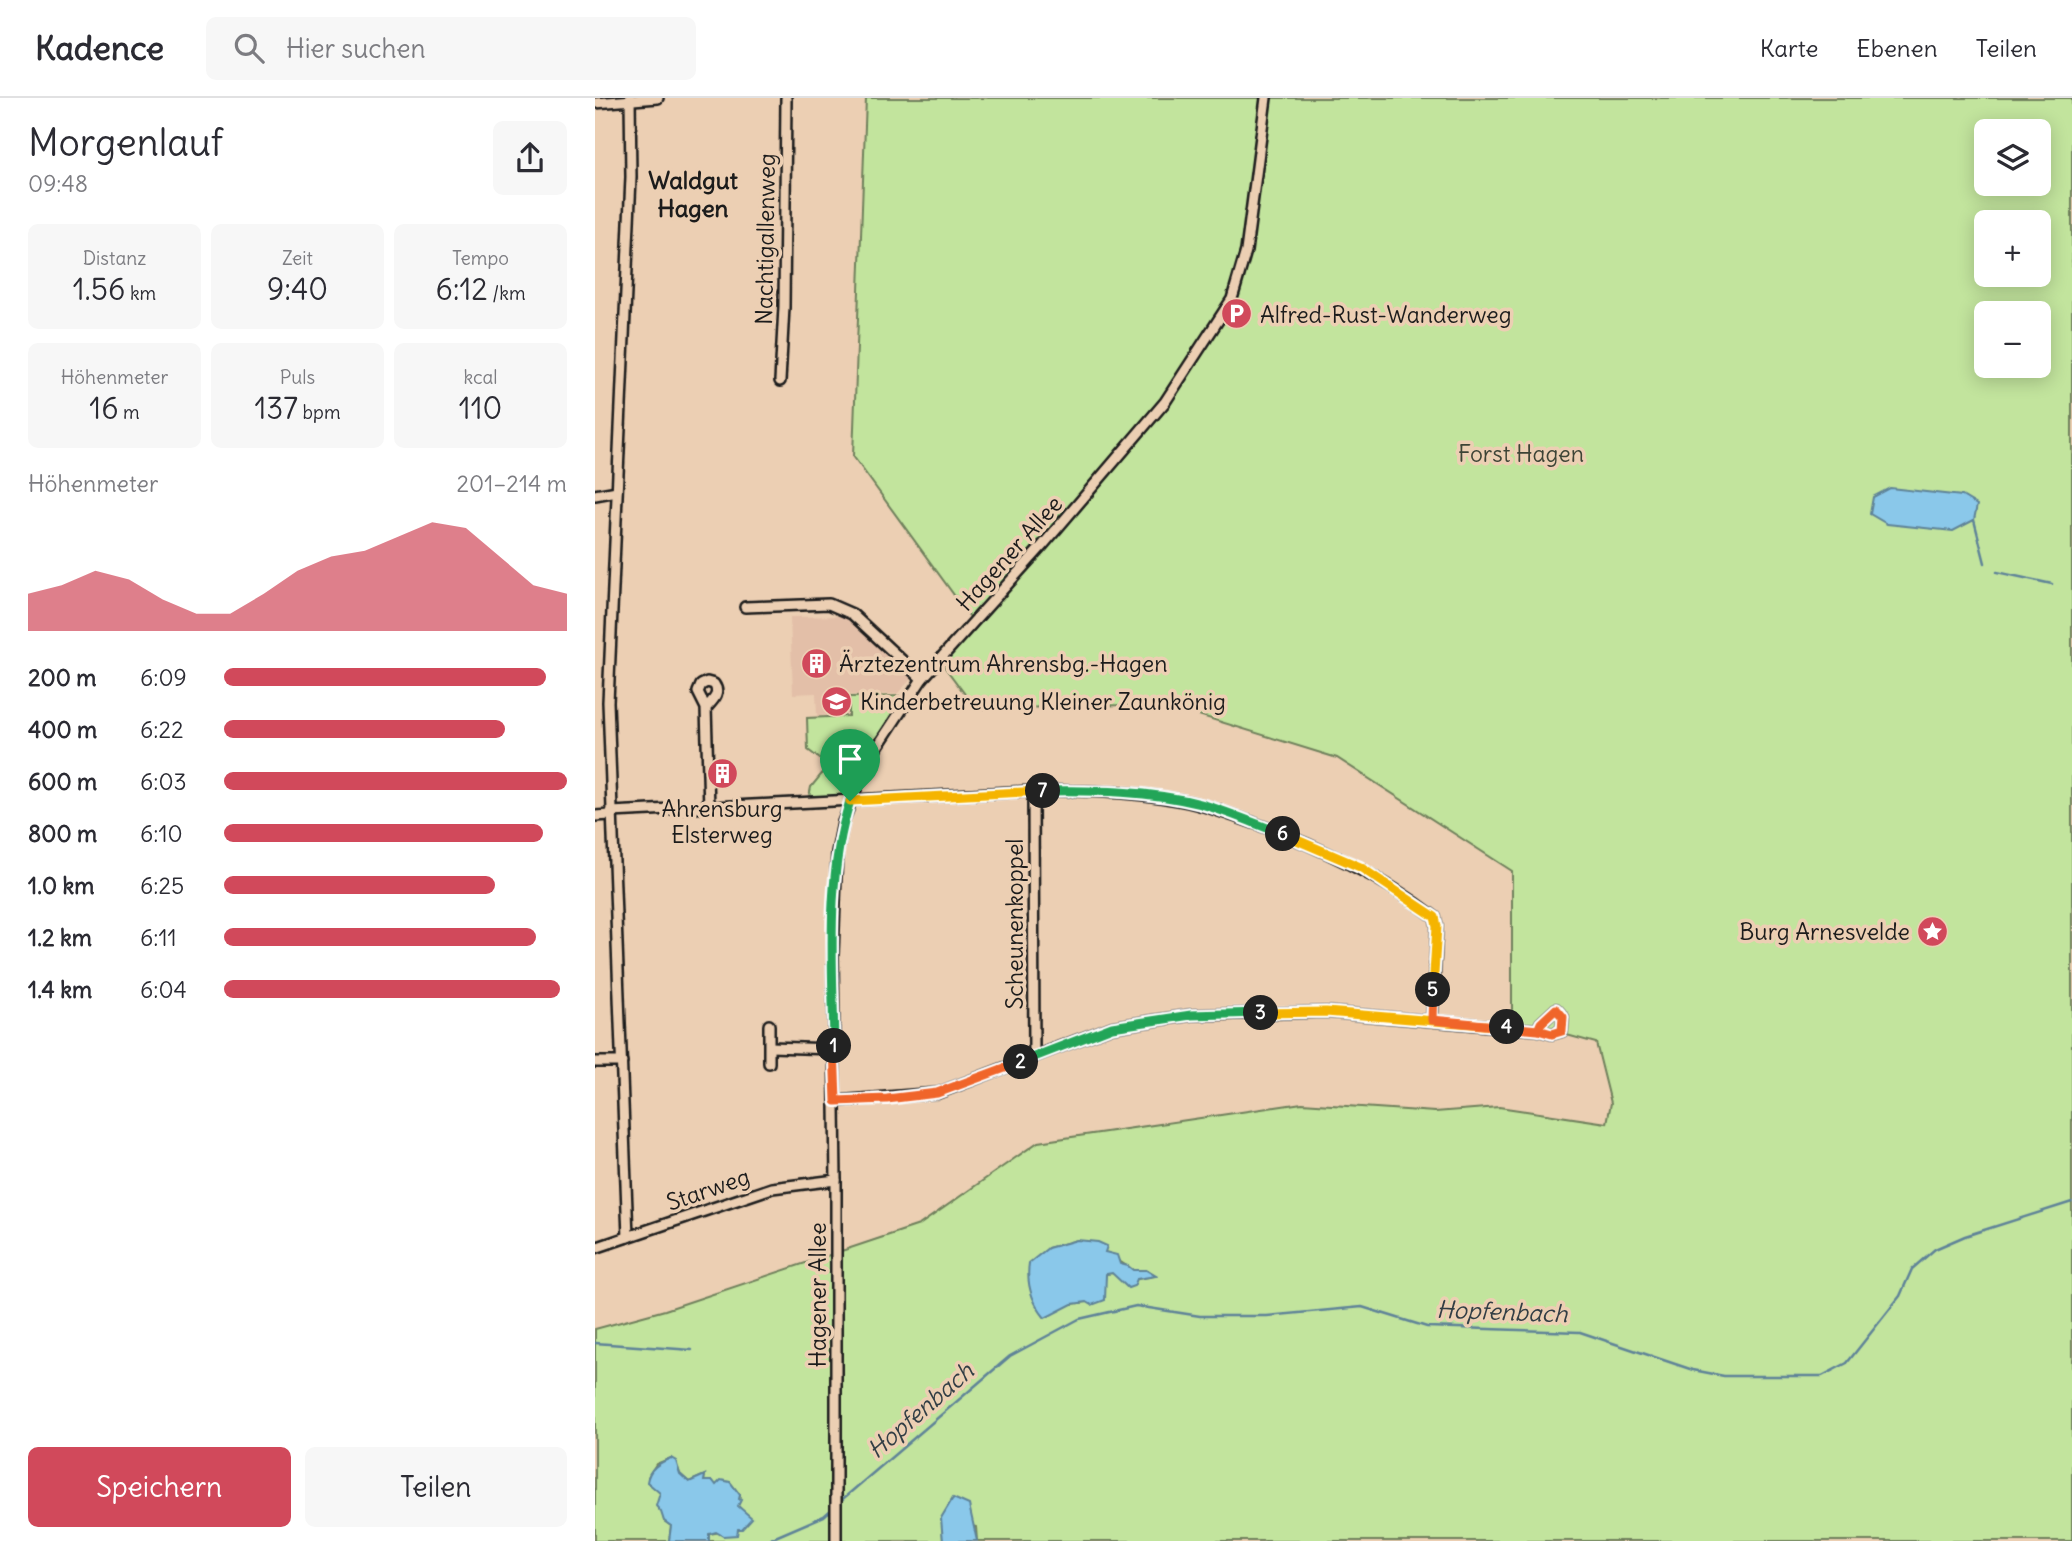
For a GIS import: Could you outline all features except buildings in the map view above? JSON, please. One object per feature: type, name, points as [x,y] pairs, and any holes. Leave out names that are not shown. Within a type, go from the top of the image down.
[{"type":"street","points":[[595,103],[658,98]]},
{"type":"street","name":"Nachtigallenweg","points":[[780,381],[785,253],[786,98]]},
{"type":"street","name":"Hagener Allee","points":[[836,1536],[835,887],[837,852],[850,801],[880,740],[922,678],[1043,545],[1165,402],[1233,299],[1246,251],[1266,98]]},
{"type":"street","points":[[628,1237],[611,813],[608,653],[631,177],[630,99]]},
{"type":"street","points":[[595,495],[617,491]]},
{"type":"street","points":[[745,607],[829,604],[852,614],[922,678]]},
{"type":"street","points":[[706,708],[709,808]]},
{"type":"street","points":[[595,816],[1033,791],[1097,790],[1170,798],[1202,805],[1285,835],[1360,867],[1435,917],[1437,926],[1432,1020]]},
{"type":"street","name":"Scheunenkoppel","points":[[1033,791],[1034,1057]]},
{"type":"street","points":[[836,1101],[937,1093],[1112,1027],[1191,1015],[1326,1012],[1538,1030]]},
{"type":"street","points":[[769,1025],[769,1063]]},
{"type":"street","points":[[770,1047],[834,1049]]},
{"type":"street","points":[[595,1062],[622,1062]]},
{"type":"street","name":"Starweg","points":[[595,1248],[772,1188],[837,1180]]},
{"type":"shaded area","points":[[845,616],[913,677],[897,694],[848,695],[848,714],[817,716],[816,693],[793,694],[790,617]]},
{"type":"green space","name":"Forst Hagen","points":[[866,98],[2072,98],[2072,1541],[977,1541],[976,1527],[942,1518],[943,1541],[709,1541],[709,1534],[738,1529],[746,1515],[738,1506],[740,1495],[730,1482],[716,1485],[704,1481],[705,1475],[689,1482],[680,1474],[671,1458],[656,1464],[648,1477],[660,1493],[664,1521],[671,1526],[669,1541],[595,1541],[595,1329],[665,1310],[919,1225],[1038,1142],[1302,1103],[1435,1112],[1499,1107],[1607,1123],[1611,1103],[1596,1043],[1512,1020],[1512,871],[1337,758],[1163,704],[976,709],[941,662],[975,624],[853,456]],"holes":[[[1077,1240],[1105,1252],[1133,1270],[1146,1270],[1155,1276],[1137,1279],[1106,1274],[1104,1287],[1087,1302],[1072,1304],[1048,1248]]]},
{"type":"green space","points":[[906,696],[865,757],[847,796],[809,797],[811,787],[825,770],[824,762],[808,750],[807,718],[849,716],[849,697]]},
{"type":"water","points":[[1890,488],[1962,496],[1977,505],[1974,520],[1953,531],[1887,524],[1870,514],[1873,497]]},
{"type":"water","points":[[1077,1240],[1098,1242],[1107,1246],[1105,1252],[1117,1255],[1120,1264],[1133,1270],[1146,1270],[1156,1276],[1137,1279],[1134,1286],[1128,1288],[1112,1273],[1106,1274],[1105,1300],[1092,1305],[1087,1302],[1072,1304],[1045,1318],[1031,1292],[1029,1263],[1048,1248]]},
{"type":"water","points":[[671,1458],[676,1461],[680,1474],[689,1482],[705,1475],[704,1481],[713,1481],[716,1485],[721,1480],[730,1482],[740,1495],[738,1506],[752,1518],[742,1529],[738,1529],[737,1535],[723,1536],[716,1532],[709,1534],[709,1541],[669,1541],[671,1526],[664,1521],[656,1506],[660,1493],[647,1482],[655,1467]]},
{"type":"water","points":[[953,1498],[969,1505],[977,1541],[943,1541],[941,1518]]},
{"type":"waterway","points":[[1974,520],[1985,563]]},
{"type":"waterway","points":[[1997,572],[2052,584]]},
{"type":"waterway","name":"Hopfenbach","points":[[838,1503],[1010,1356],[1079,1319],[1136,1306],[1200,1316],[1267,1316],[1362,1307],[1427,1327],[1580,1332],[1693,1370],[1724,1376],[1822,1376],[1847,1363],[1900,1296],[1912,1269],[1935,1249],[1965,1236],[2072,1202]]},
{"type":"waterway","points":[[595,1343],[692,1350]]},
{"type":"waterway","name":"Hopfenbach","points":[[766,1541],[824,1516],[833,1508]]},
{"type":"place","name":"Alfred-Rust-Wanderweg","points":[[1237,314]]},
{"type":"place","name":"Ärztezentrum Ahrensbg.-Hagen","points":[[816,663]]},
{"type":"place","name":"Kinderbetreuung Kleiner Zaunkönig","points":[[837,701]]},
{"type":"place","name":"Ahrensburg Elsterweg","points":[[722,774]]},
{"type":"place","name":"Burg Arnesvelde","points":[[1933,931]]},
{"type":"district","name":"Waldgut Hagen","points":[[693,194]]},
{"type":"route","points":[[850,801],[837,852],[834,899],[836,1101],[937,1093],[1112,1027],[1191,1015],[1326,1012],[1538,1030],[1541,1023],[1556,1009],[1563,1017],[1562,1031],[1552,1034],[1538,1030],[1432,1020],[1437,926],[1435,917],[1360,867],[1285,835],[1202,805],[1170,798],[1097,790],[850,801]]}]
